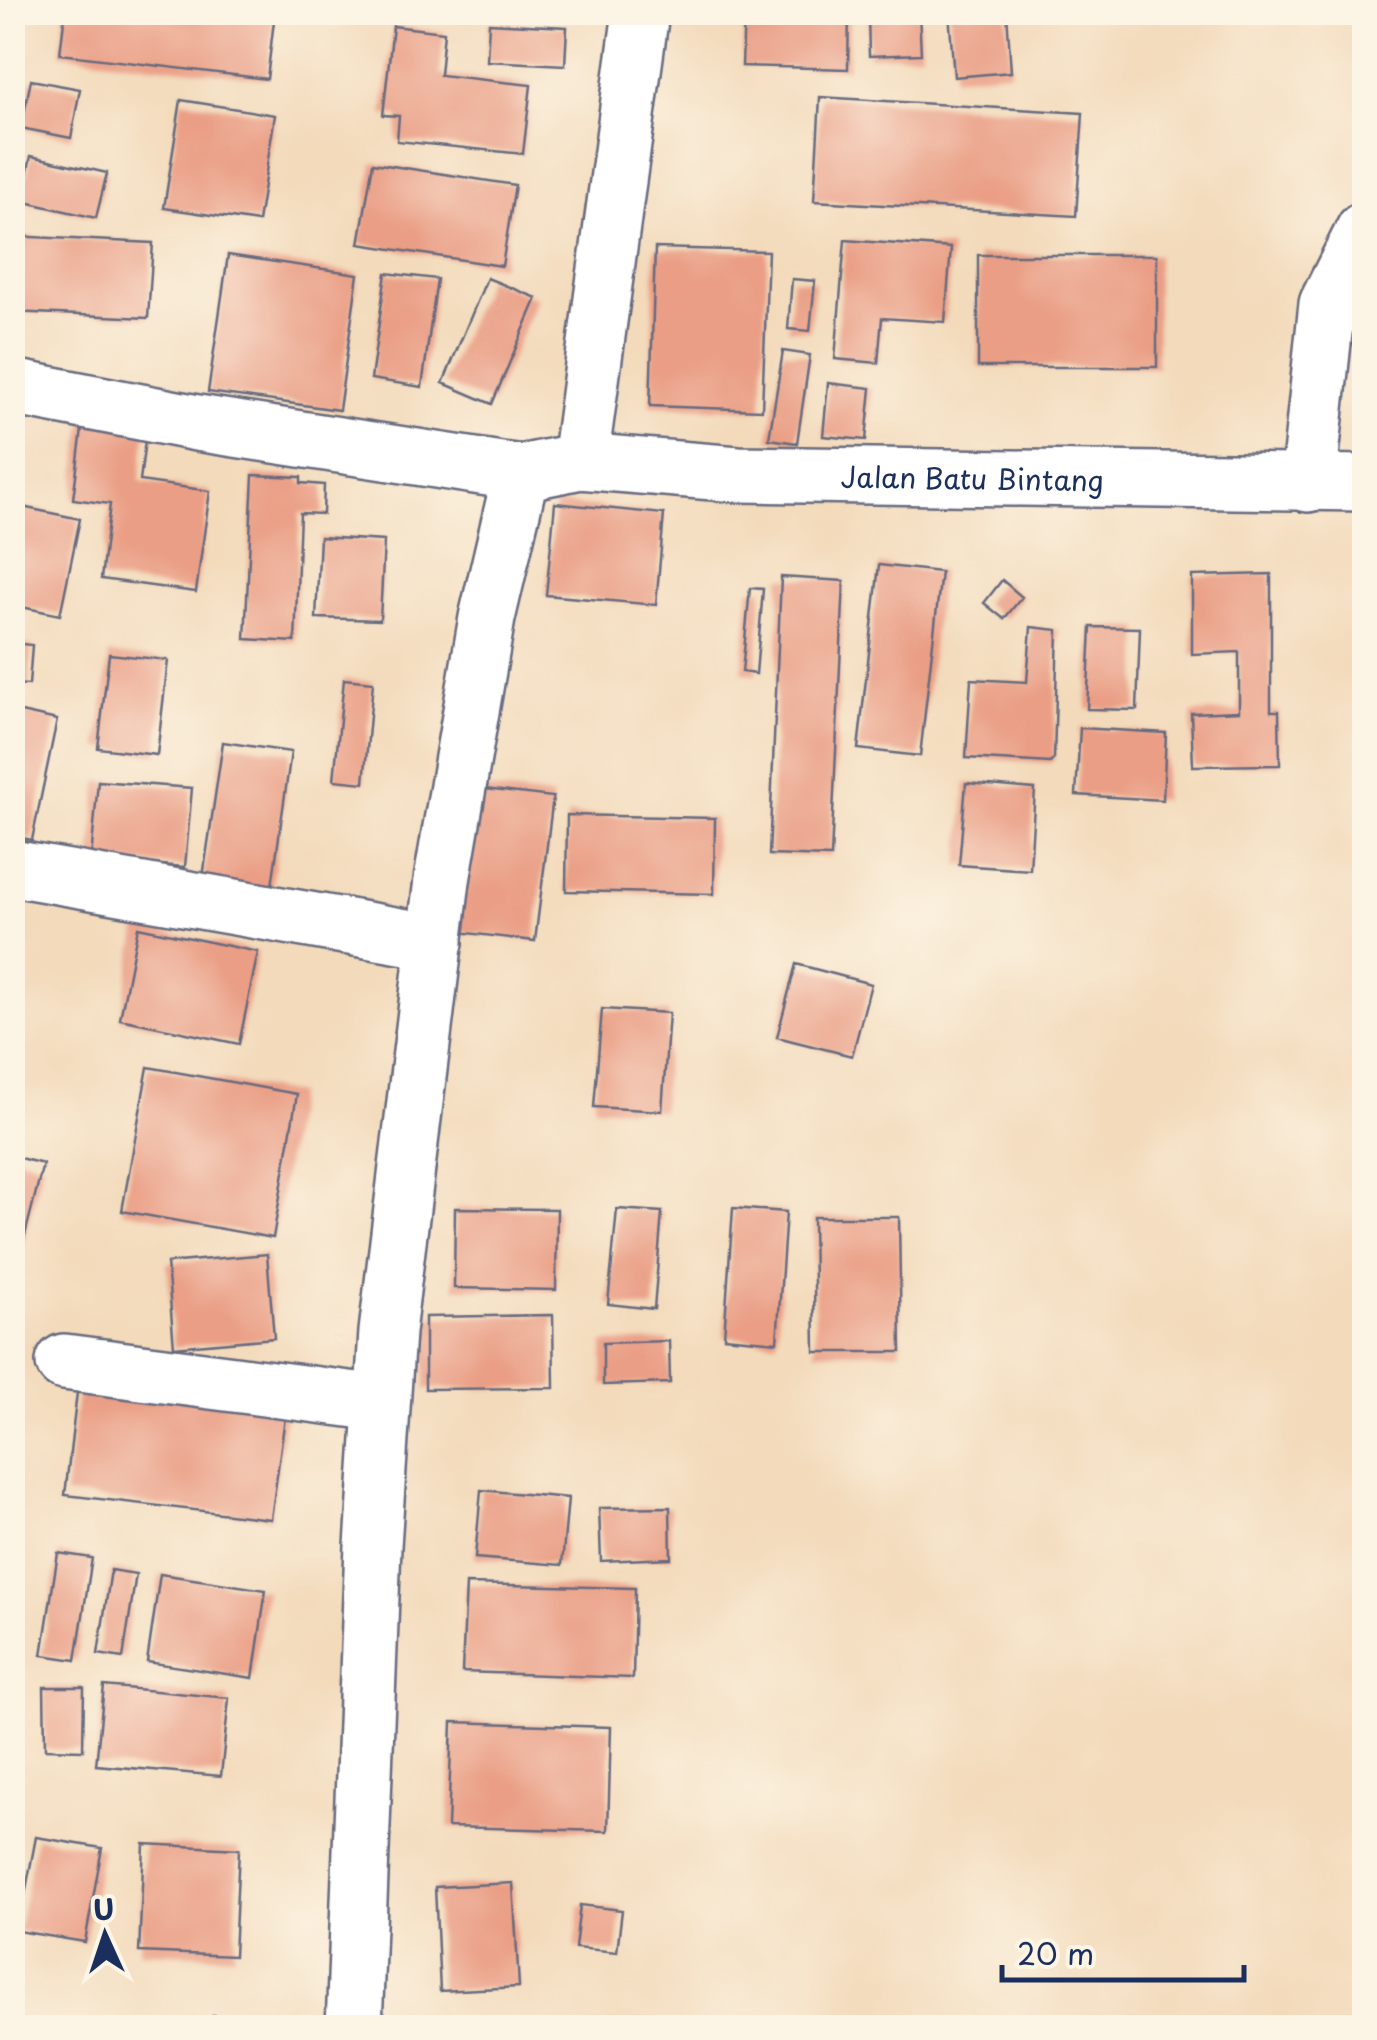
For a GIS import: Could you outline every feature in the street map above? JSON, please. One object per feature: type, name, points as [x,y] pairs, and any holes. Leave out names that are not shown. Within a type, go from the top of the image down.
[{"type":"street","points":[[580,460],[641,12]]},
{"type":"street","points":[[1308,484],[1328,304],[1364,230]]},
{"type":"street","points":[[12,387],[197,423],[521,473],[487,618],[442,880],[380,1403],[354,2028]]},
{"type":"street","name":"Jalan Batu Bintang","points":[[521,473],[580,460],[738,474],[1364,483]]},
{"type":"street","points":[[12,868],[435,942]]},
{"type":"street","points":[[64,1362],[380,1403]]},
{"type":"building","points":[[65,12],[275,12],[267,79],[60,54]]},
{"type":"building","points":[[744,12],[849,12],[848,69],[742,66]]},
{"type":"building","points":[[868,12],[919,12],[921,54],[869,56]]},
{"type":"building","points":[[949,12],[1007,12],[1011,72],[954,77]]},
{"type":"building","points":[[489,23],[567,27],[565,65],[487,61]]},
{"type":"building","points":[[393,26],[444,32],[440,75],[531,85],[523,154],[397,141],[399,116],[383,115]]},
{"type":"building","points":[[31,80],[80,89],[71,138],[21,128]]},
{"type":"building","points":[[820,97],[1083,113],[1076,216],[814,201]]},
{"type":"building","points":[[181,100],[275,115],[258,222],[164,208]]},
{"type":"building","points":[[31,156],[107,173],[96,218],[21,201]]},
{"type":"building","points":[[373,163],[515,185],[502,266],[359,244]]},
{"type":"building","points":[[12,236],[153,243],[148,318],[12,312]]},
{"type":"building","points":[[845,240],[951,248],[945,322],[882,318],[878,363],[835,359]]},
{"type":"building","points":[[655,248],[768,251],[762,410],[650,406]]},
{"type":"building","points":[[228,255],[358,274],[339,410],[208,392]]},
{"type":"building","points":[[978,255],[1157,255],[1157,367],[978,367]]},
{"type":"building","points":[[386,273],[437,279],[422,387],[371,379]]},
{"type":"building","points":[[487,278],[537,298],[492,404],[443,383]]},
{"type":"building","points":[[792,279],[815,281],[810,331],[788,329]]},
{"type":"building","points":[[783,351],[810,355],[797,443],[769,439]]},
{"type":"building","points":[[828,383],[871,388],[866,440],[823,436]]},
{"type":"building","points":[[84,414],[147,423],[140,481],[210,491],[196,592],[101,579],[110,504],[73,499]]},
{"type":"building","points":[[253,475],[301,477],[301,483],[324,485],[323,514],[300,513],[295,642],[245,639]]},
{"type":"building","points":[[555,503],[664,514],[656,605],[546,595]]},
{"type":"building","points":[[22,507],[80,519],[60,615],[12,605],[12,556]]},
{"type":"building","points":[[320,537],[384,541],[380,620],[316,618]]},
{"type":"building","points":[[879,565],[941,572],[920,756],[858,749]]},
{"type":"building","points":[[1271,574],[1271,711],[1279,711],[1280,765],[1193,766],[1191,713],[1239,711],[1239,652],[1192,654],[1192,576]]},
{"type":"building","points":[[781,577],[844,581],[831,857],[769,855]]},
{"type":"building","points":[[1002,580],[1022,597],[1004,619],[984,603]]},
{"type":"building","points":[[750,588],[763,589],[756,674],[742,672]]},
{"type":"building","points":[[1031,627],[1058,630],[1054,759],[1050,763],[966,758],[971,679],[1027,682]]},
{"type":"building","points":[[1091,627],[1140,628],[1137,710],[1087,709]]},
{"type":"building","points":[[12,643],[32,645],[29,685],[12,684]]},
{"type":"building","points":[[109,654],[168,660],[157,755],[98,748]]},
{"type":"building","points":[[344,679],[373,682],[364,783],[334,780]]},
{"type":"building","points":[[12,710],[57,720],[32,840],[12,836]]},
{"type":"building","points":[[1080,728],[1166,733],[1163,800],[1076,795]]},
{"type":"building","points":[[223,742],[291,752],[271,893],[202,884]]},
{"type":"building","points":[[98,781],[192,788],[185,867],[91,859]]},
{"type":"building","points":[[966,783],[1035,789],[1030,870],[959,865]]},
{"type":"building","points":[[476,788],[553,797],[535,941],[458,932]]},
{"type":"building","points":[[567,815],[715,818],[714,894],[566,891]]},
{"type":"building","points":[[138,927],[258,952],[239,1044],[120,1019]]},
{"type":"building","points":[[796,964],[871,984],[852,1056],[777,1037]]},
{"type":"building","points":[[602,1009],[669,1013],[662,1111],[594,1107]]},
{"type":"building","points":[[148,1067],[297,1094],[273,1238],[122,1211]]},
{"type":"building","points":[[12,1156],[43,1164],[22,1247],[12,1244]]},
{"type":"building","points":[[455,1208],[557,1209],[556,1290],[454,1288]]},
{"type":"building","points":[[733,1208],[786,1212],[777,1342],[724,1337]]},
{"type":"building","points":[[617,1209],[662,1212],[654,1309],[608,1304]]},
{"type":"building","points":[[813,1217],[899,1217],[901,1352],[815,1352]]},
{"type":"building","points":[[267,1254],[274,1338],[174,1347],[167,1263]]},
{"type":"building","points":[[553,1315],[554,1388],[425,1389],[425,1317]]},
{"type":"building","points":[[669,1341],[670,1383],[603,1385],[603,1343]]},
{"type":"building","points":[[78,1384],[286,1410],[271,1519],[65,1495]]},
{"type":"building","points":[[481,1490],[568,1498],[562,1565],[475,1558]]},
{"type":"building","points":[[670,1507],[671,1558],[601,1561],[599,1508]]},
{"type":"building","points":[[58,1553],[92,1558],[76,1660],[42,1655]]},
{"type":"building","points":[[111,1570],[136,1574],[123,1658],[98,1654]]},
{"type":"building","points":[[160,1574],[266,1590],[253,1678],[147,1662]]},
{"type":"building","points":[[466,1584],[635,1588],[633,1678],[462,1672]]},
{"type":"building","points":[[104,1686],[229,1698],[221,1776],[96,1765]]},
{"type":"building","points":[[44,1687],[84,1687],[83,1750],[45,1749]]},
{"type":"building","points":[[452,1722],[611,1727],[608,1831],[448,1827]]},
{"type":"building","points":[[36,1837],[102,1848],[85,1942],[18,1931]]},
{"type":"building","points":[[144,1844],[239,1849],[234,1956],[139,1952]]},
{"type":"building","points":[[513,1883],[519,1987],[440,1991],[435,1887]]},
{"type":"building","points":[[580,1905],[622,1910],[617,1952],[575,1948]]},
{"type":"building","points":[[213,2016],[251,2018],[250,2028],[213,2028]]}]
